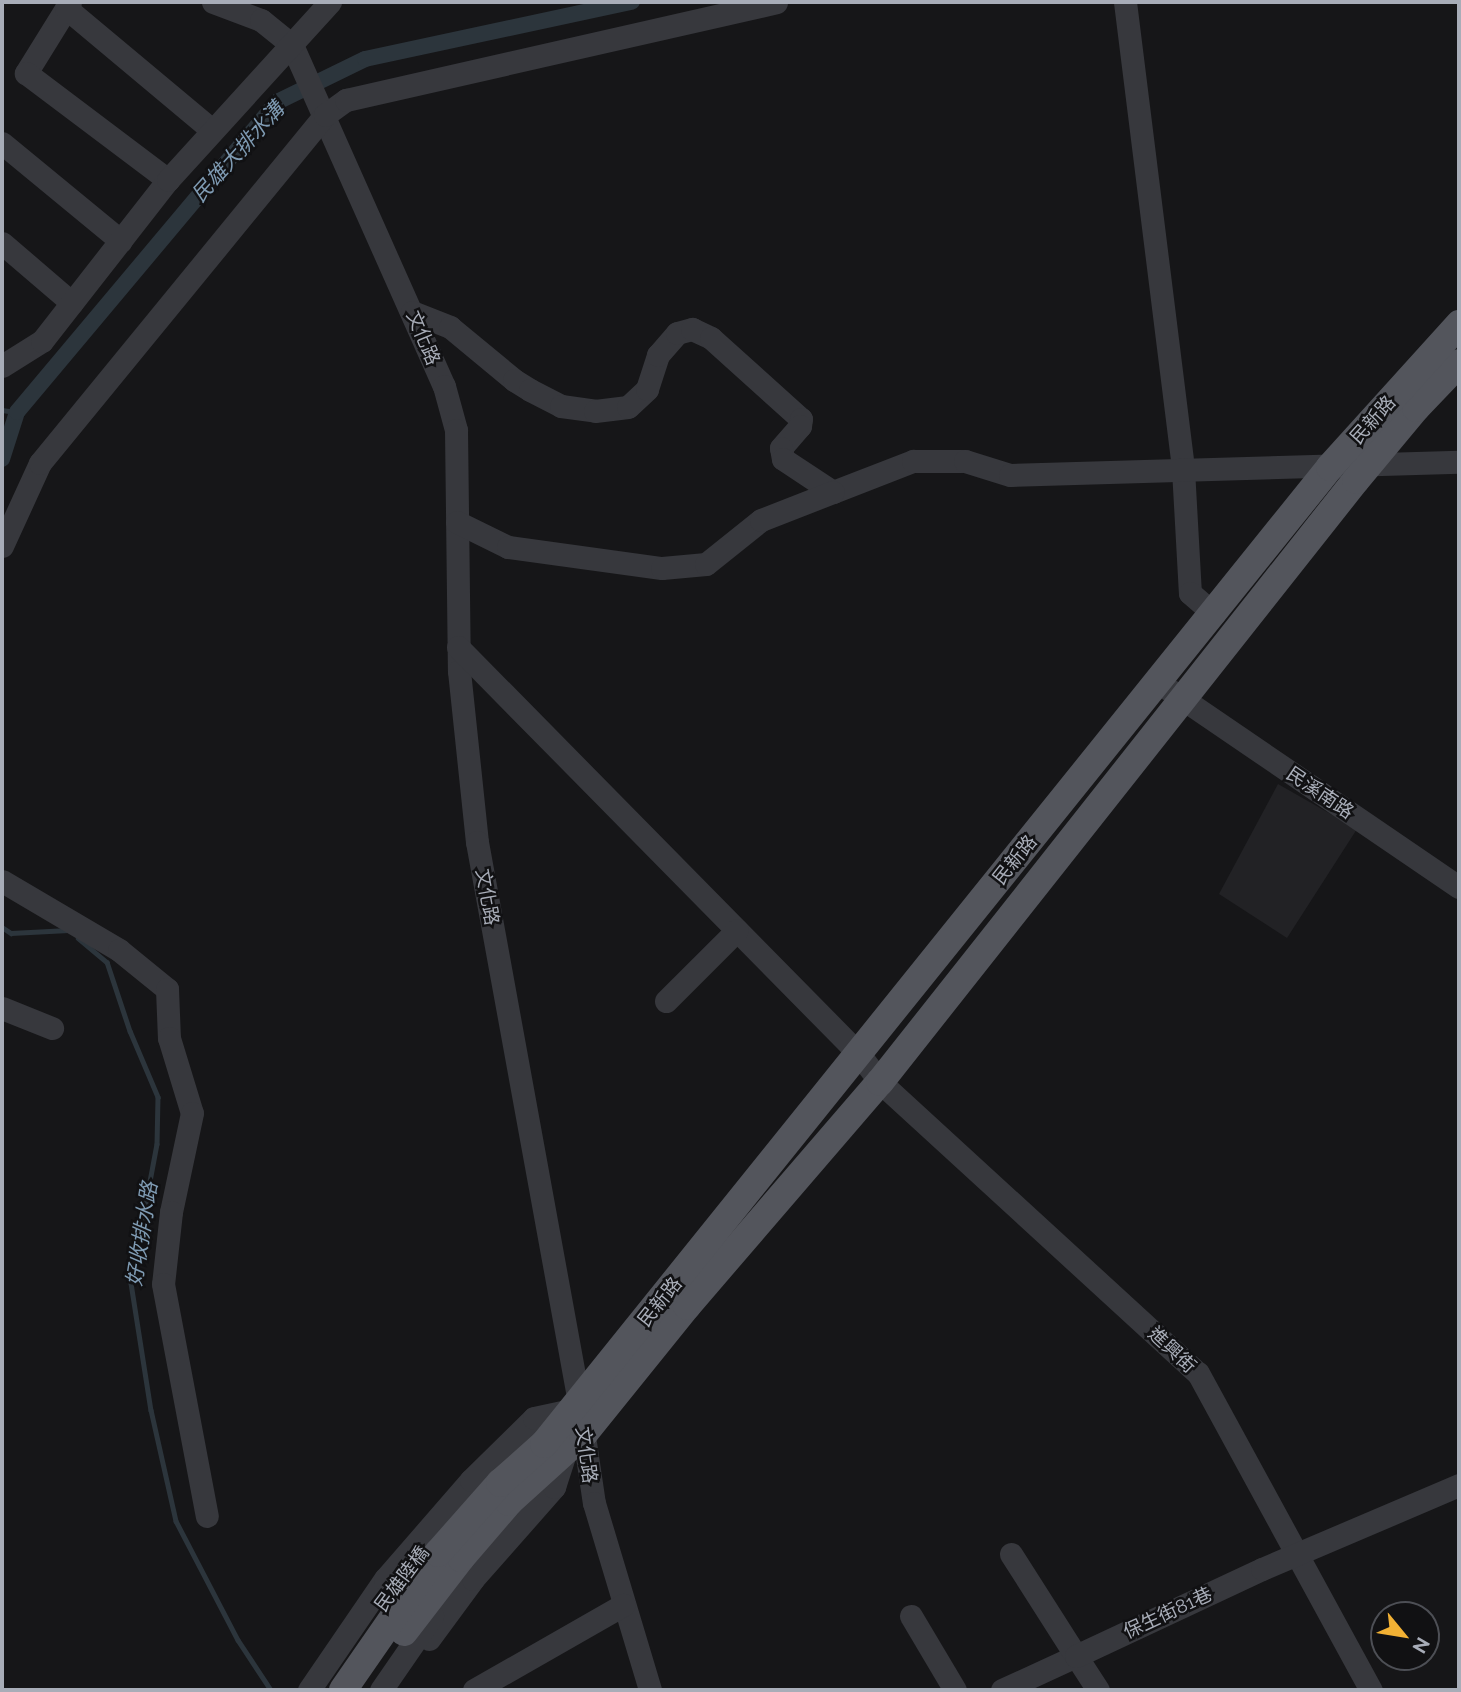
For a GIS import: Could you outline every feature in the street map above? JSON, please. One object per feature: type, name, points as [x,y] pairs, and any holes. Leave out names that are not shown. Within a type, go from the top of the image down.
[{"type":"main road","name":"民新路","points":[[504,1492],[1330,467],[1459,324]]},
{"type":"main road","name":"民新路","points":[[504,1492],[574,1445],[687,1306],[880,1082],[1180,699],[1370,463],[1459,363]]},
{"type":"main road","name":"民雄陸橋","points":[[343,1690],[438,1553],[504,1492]]},
{"type":"main road","name":"民雄陸橋","points":[[366,1690],[504,1492]]},
{"type":"street","points":[[214,2],[264,11],[292,45]]},
{"type":"street","points":[[2,366],[42,341],[168,180],[330,2]]},
{"type":"street","points":[[2,547],[40,463],[325,115],[346,100],[776,2]]},
{"type":"street","points":[[1125,2],[1183,469],[1190,593],[1214,614]]},
{"type":"street","points":[[168,180],[26,73],[68,5],[212,130]]},
{"type":"street","name":"文化路","points":[[292,45],[444,386],[456,430],[458,647],[477,842],[575,1406],[574,1445],[650,1690]]},
{"type":"street","points":[[2,143],[121,241]]},
{"type":"street","points":[[2,243],[72,303]]},
{"type":"street","points":[[412,312],[450,327],[513,380],[530,390],[561,405],[595,411],[628,407],[648,389],[658,355],[677,333],[692,329],[712,338],[801,419],[800,426],[781,448],[783,459],[800,473],[833,492]]},
{"type":"street","points":[[457,522],[508,547],[673,567],[706,564],[761,520],[913,461],[965,461],[1010,475],[1459,462]]},
{"type":"street","name":"進興街","points":[[458,647],[859,1054],[880,1082],[1198,1373],[1371,1690]]},
{"type":"street","name":"民溪南路","points":[[1158,682],[1459,887]]},
{"type":"street","points":[[2,881],[119,950],[167,989],[169,1038],[192,1113],[171,1212],[163,1284],[207,1517]]},
{"type":"street","points":[[666,1001],[737,930]]},
{"type":"street","points":[[2,1008],[52,1028]]},
{"type":"street","points":[[309,1690],[385,1579],[471,1480],[534,1418],[575,1406]]},
{"type":"street","points":[[393,1690],[473,1579],[554,1487],[574,1445]]},
{"type":"street","name":"保生街81巷","points":[[1002,1690],[1262,1569],[1299,1556],[1459,1485]]},
{"type":"street","points":[[381,1690],[475,1558],[504,1492]]},
{"type":"street","name":"民雄陸橋","points":[[324,1690],[420,1552],[504,1492]]},
{"type":"street","points":[[1011,1554],[1098,1690]]},
{"type":"street","points":[[474,1690],[624,1605]]},
{"type":"street","points":[[911,1616],[955,1690]]},
{"type":"shaded area","points":[[1278,784],[1357,829],[1287,938],[1219,894]]},
{"type":"waterway","name":"民雄大排水溝","points":[[2,459],[17,412],[277,102],[365,59],[632,2]]},
{"type":"waterway","points":[[2,410],[17,412]]},
{"type":"waterway","name":"好收排水路","points":[[2,927],[11,933],[68,930]]},
{"type":"waterway","name":"好收排水路","points":[[78,938],[107,962],[130,1031],[158,1097],[157,1144],[131,1283],[151,1410],[176,1521],[238,1640],[271,1690]]}]
